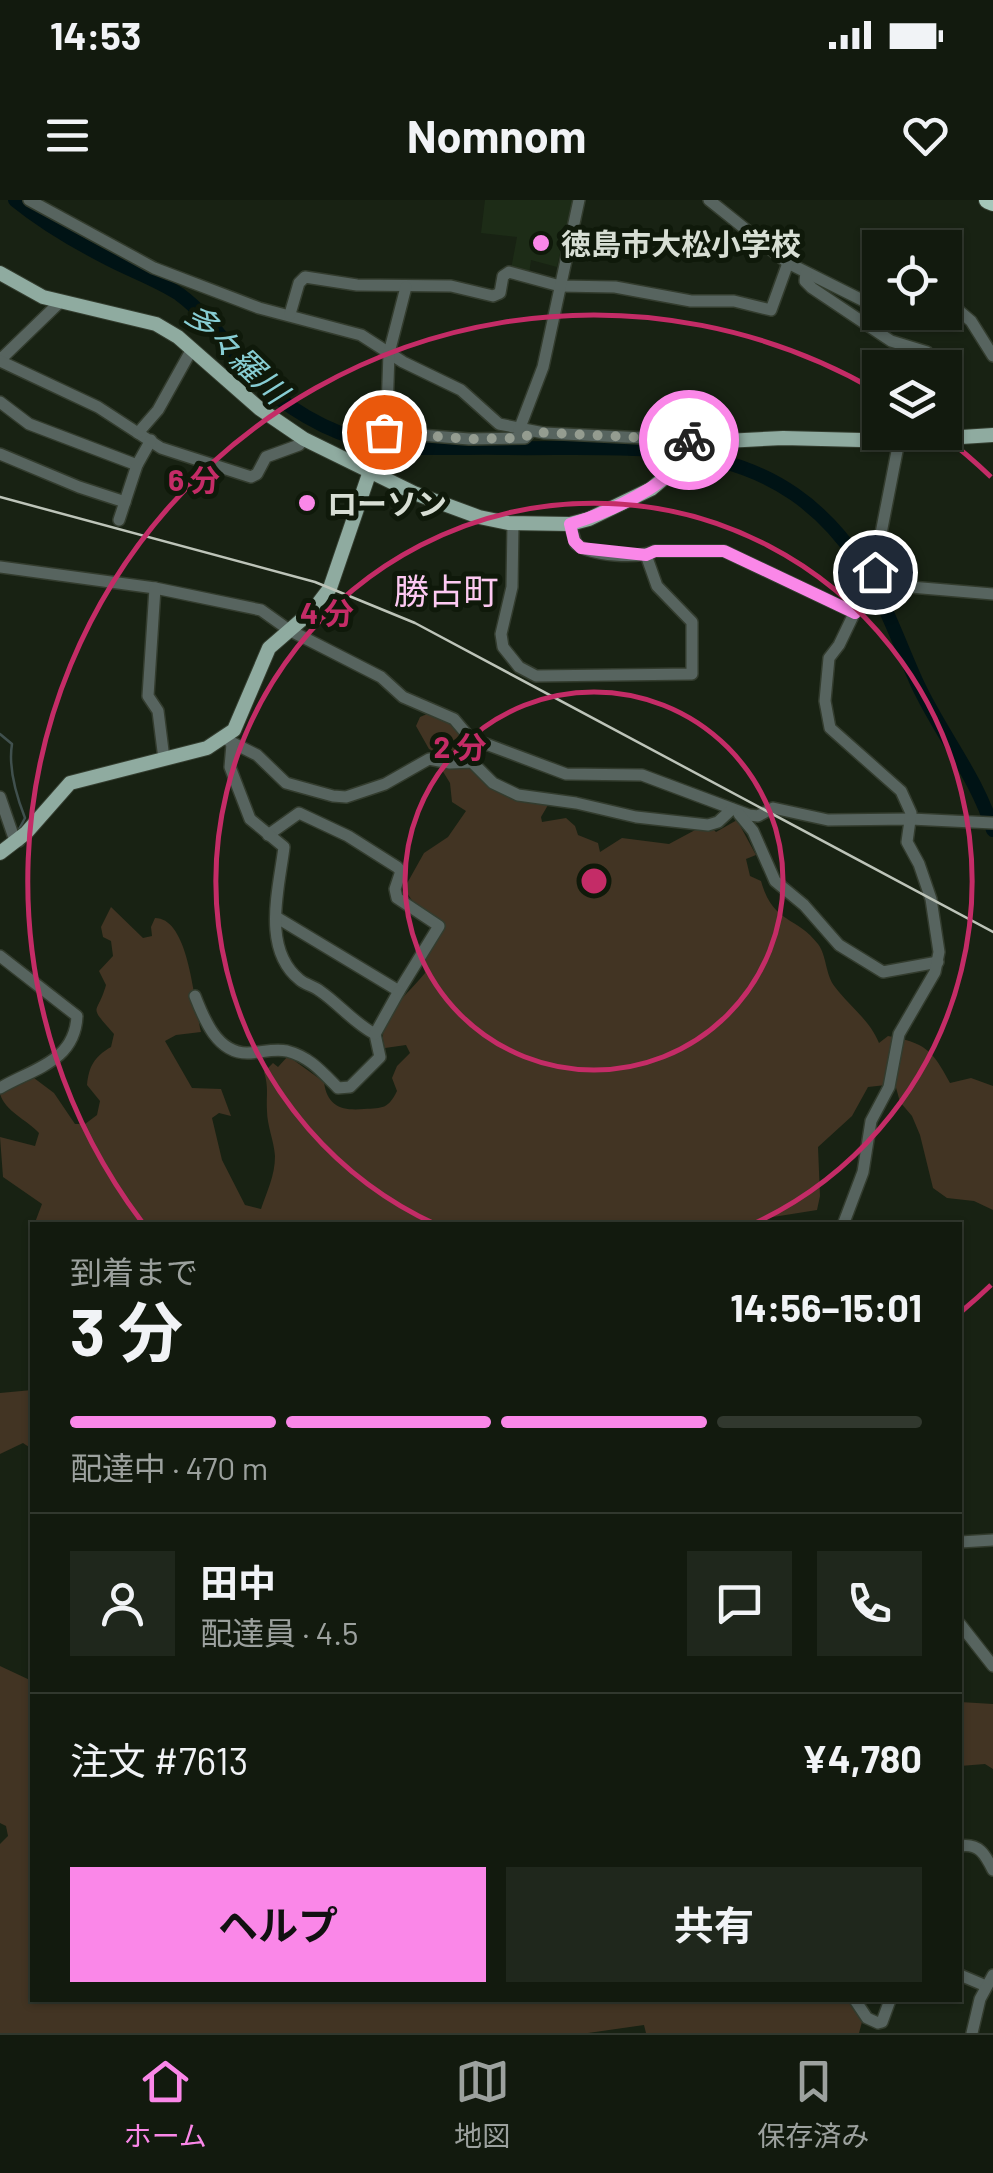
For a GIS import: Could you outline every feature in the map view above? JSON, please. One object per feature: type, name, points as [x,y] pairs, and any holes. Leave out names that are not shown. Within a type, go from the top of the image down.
[{"type":"main road","points":[[0,273],[30,291],[60,302],[156,324],[192,349],[260,409],[304,439],[368,474],[479,516],[513,524],[570,524],[589,518],[651,488],[709,446],[782,438],[862,440]]},
{"type":"main road","points":[[962,434],[993,435]]},
{"type":"main road","points":[[0,853],[19,841],[70,783],[229,741],[269,648],[314,609],[330,588],[368,474]]},
{"type":"street","points":[[29,200],[135,260],[260,308],[361,335],[461,390],[498,424],[532,431],[709,446]]},
{"type":"street","points":[[384,434],[502,440],[524,438],[532,431],[579,200]]},
{"type":"street","points":[[709,200],[788,263],[862,300]]},
{"type":"street","points":[[290,314],[299,282],[305,277],[333,283],[451,286],[493,296],[500,293],[503,276],[509,272],[560,286],[614,287],[691,302],[734,301],[771,310],[788,263]]},
{"type":"street","points":[[806,274],[805,281],[812,288],[891,341],[921,350]]},
{"type":"street","points":[[368,474],[373,470],[384,434],[390,353],[406,287]]},
{"type":"street","points":[[60,302],[0,360],[98,406],[161,448],[251,477],[266,457],[304,439]]},
{"type":"street","points":[[962,313],[993,356]]},
{"type":"street","points":[[138,433],[158,410],[192,349]]},
{"type":"street","points":[[0,402],[29,424],[137,466]]},
{"type":"street","points":[[119,520],[137,466],[151,440]]},
{"type":"street","points":[[844,1222],[863,1172],[870,1120],[889,1086],[900,1034],[938,962],[936,918],[919,864],[907,842],[911,819],[901,790],[830,728],[825,701],[829,658],[874,584],[897,450]]},
{"type":"street","points":[[0,454],[125,502]]},
{"type":"street","points":[[513,524],[512,586],[501,634],[510,660],[536,676],[692,674],[692,622],[657,586],[646,555]]},
{"type":"street","points":[[570,524],[574,541],[581,548],[646,555],[655,551],[724,551],[855,613]]},
{"type":"street","points":[[0,567],[155,588],[261,610],[290,630],[381,677],[403,697],[454,719],[470,738],[566,774],[642,776],[736,812],[758,816],[772,808],[828,820],[911,819],[989,824]]},
{"type":"street","points":[[874,584],[993,594]]},
{"type":"street","points":[[155,588],[148,696],[158,710],[164,759]]},
{"type":"street","points":[[375,1034],[319,990],[297,978],[275,941],[284,847],[262,832],[247,812],[230,767],[229,741],[257,754],[286,783],[333,796],[372,789],[437,758],[450,763],[472,762],[493,783],[518,795],[571,802],[636,818],[708,825],[736,812]]},
{"type":"street","points":[[0,797],[19,841]]},
{"type":"street","points":[[736,812],[753,831],[775,881],[853,956],[888,973],[938,962]]},
{"type":"street","points":[[196,996],[207,1026],[230,1047],[246,1053],[272,1049],[291,1052],[313,1063],[343,1089],[379,1061],[375,1034],[439,926],[397,898],[397,867],[348,836],[299,814],[268,835]]},
{"type":"street","points":[[753,831],[758,816]]},
{"type":"street","points":[[276,917],[399,991]]},
{"type":"street","points":[[0,956],[76,1016],[76,1027],[61,1056],[0,1088]]},
{"type":"street","points":[[962,1542],[993,1540]]},
{"type":"street","points":[[962,1627],[993,1666]]},
{"type":"street","points":[[962,1846],[981,1850],[993,1870]]},
{"type":"street","points":[[962,1974],[989,1981],[972,2033]]},
{"type":"street","points":[[857,2002],[866,2018],[878,2023],[882,2022],[889,2002]]},
{"type":"shaded area","name":"徳島市大松小学校","points":[[485,200],[576,200],[566,248],[561,249],[557,267],[531,260],[529,275],[511,269],[517,237],[481,233]]},
{"type":"shaded area","points":[[427,714],[448,722],[460,732],[479,768],[519,801],[548,805],[542,822],[566,818],[578,835],[598,843],[600,852],[622,838],[669,844],[697,829],[711,827],[716,832],[737,820],[756,855],[746,859],[750,876],[761,881],[779,912],[818,944],[832,982],[879,1043],[888,1036],[926,1049],[950,1083],[971,1078],[993,1086],[993,1210],[974,1201],[947,1198],[933,1188],[920,1135],[912,1116],[900,1102],[895,1084],[868,1087],[852,1116],[818,1147],[817,1210],[758,1222],[35,1222],[42,1204],[3,1177],[0,1137],[35,1146],[39,1133],[11,1110],[0,1094],[34,1078],[54,1093],[75,1124],[85,1124],[97,1115],[100,1101],[87,1085],[93,1063],[111,1047],[114,1034],[96,1010],[106,985],[99,971],[113,956],[111,941],[103,937],[101,927],[111,907],[143,938],[152,936],[155,918],[167,922],[183,947],[201,1032],[176,1035],[165,1041],[192,1088],[221,1089],[231,1116],[219,1113],[212,1118],[222,1160],[245,1205],[261,1209],[274,1170],[264,1072],[273,1063],[278,1067],[288,1056],[324,1082],[332,1102],[343,1108],[376,1108],[391,1101],[397,1091],[392,1078],[410,1053],[406,1045],[385,1048],[384,1027],[395,1007],[425,973],[423,958],[439,923],[411,899],[405,887],[424,853],[448,837],[466,811],[452,802],[450,783],[442,770],[446,758],[429,749],[416,726],[420,717]]},
{"type":"shaded area","points":[[30,1390],[30,1448],[23,1443],[0,1454],[0,1393]]},
{"type":"shaded area","points":[[0,1666],[30,1680],[30,2002],[848,2002],[862,2022],[859,2033],[646,2033],[644,2025],[588,2033],[0,2033],[0,1844],[8,1836],[6,1826],[0,1823]]},
{"type":"shaded area","points":[[962,1702],[993,1704],[993,1769],[985,1764],[962,1766]]},
{"type":"waterway","name":"多々羅川","points":[[15,200],[82,244],[179,294],[263,384],[306,417],[339,432],[373,443],[405,447],[652,450],[699,456],[743,468],[785,488],[823,518],[867,574],[926,701],[978,792],[993,830]]},
{"type":"waterway","points":[[0,734],[12,744],[14,781],[25,818],[17,833]]},
{"type":"railway","points":[[0,497],[315,582],[415,623],[993,932]]},
{"type":"way so far","points":[[384,432],[502,440],[524,438],[532,432],[689,440]]},
{"type":"place","name":"徳島市大松小学校","points":[[541,243]]},
{"type":"place","name":"ローソン","points":[[307,503]]},
{"type":"district","name":"勝占町","points":[[446,590]]},
{"type":"route","points":[[689,440],[713,444],[651,488],[570,524],[574,541],[588,550],[646,555],[655,551],[724,551],[855,613],[864,593],[878,581],[875,572]]}]
